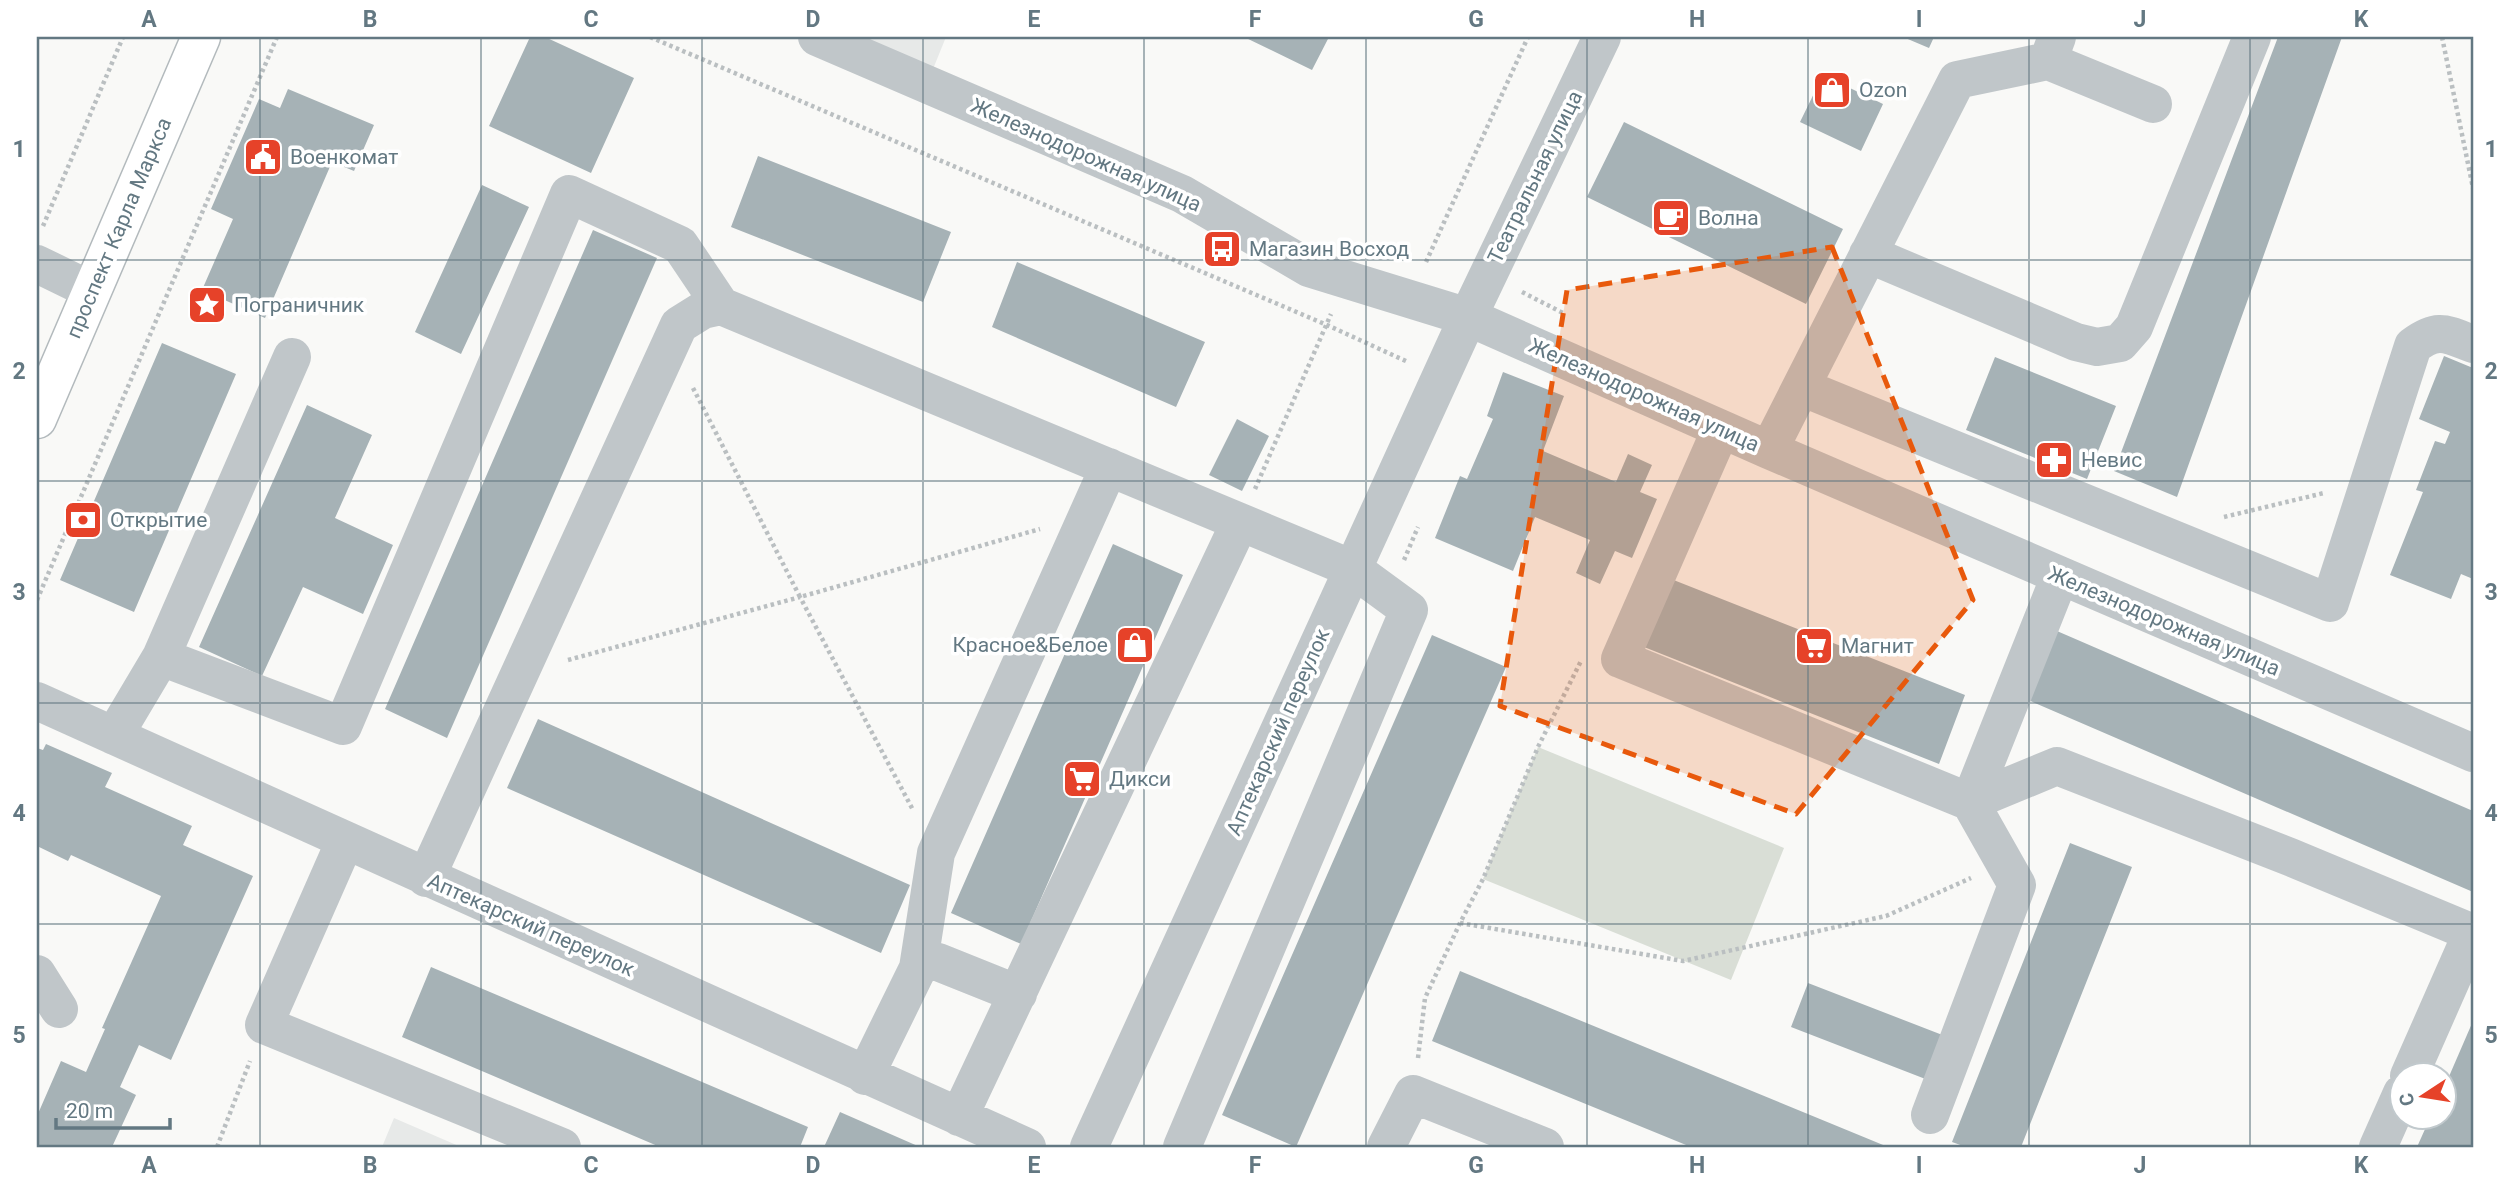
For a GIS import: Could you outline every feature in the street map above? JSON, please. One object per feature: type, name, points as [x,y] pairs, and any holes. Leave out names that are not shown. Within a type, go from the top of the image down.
[{"type":"main road","points":[[37,368],[84,285],[178,37]]},
{"type":"main road","name":"проспект Карла Маркса","points":[[37,419],[84,285],[201,37]]},
{"type":"street","name":"Железнодорожная улица","points":[[817,37],[1182,194],[1310,268],[1468,317],[1769,450],[2473,753]]},
{"type":"street","name":"Театральная улица","points":[[1468,317],[1602,37]]},
{"type":"street","points":[[1868,254],[2076,342],[2096,347],[2120,344],[2134,327],[2252,37]]},
{"type":"street","points":[[1769,450],[1957,80],[2052,49],[2153,104]]},
{"type":"street","points":[[162,657],[342,726],[569,194],[680,245],[721,306],[1353,569],[1409,610],[1181,1147]]},
{"type":"street","points":[[39,246],[84,285]]},
{"type":"street","points":[[426,878],[679,325],[702,310],[721,306]]},
{"type":"street","name":"Аптекарский переулок","points":[[1089,1147],[1468,317]]},
{"type":"street","points":[[1801,387],[2330,603],[2413,346],[2428,335],[2438,334],[2447,334],[2473,344]]},
{"type":"street","points":[[114,736],[162,657],[292,357]]},
{"type":"street","points":[[1721,429],[1620,659],[1970,802],[2017,885],[1930,1115]]},
{"type":"street","points":[[864,1076],[918,968],[936,853],[1109,467]]},
{"type":"street","points":[[968,1130],[1018,994],[1240,522]]},
{"type":"street","points":[[1970,802],[2060,576]]},
{"type":"street","name":"Аптекарский переулок","points":[[37,701],[864,1076],[968,1130],[1027,1147]]},
{"type":"street","points":[[1970,802],[2057,766],[2290,857],[2473,933],[2415,1062]]},
{"type":"street","points":[[345,841],[264,1025],[562,1147]]},
{"type":"street","points":[[918,968],[928,962],[938,962],[1018,994]]},
{"type":"street","points":[[37,974],[59,1009]]},
{"type":"street","points":[[1386,1147],[1413,1094],[1545,1147]]},
{"type":"street","points":[[2378,1147],[2388,1124]]},
{"type":"path","points":[[39,246],[123,37]]},
{"type":"path","points":[[37,600],[277,37]]},
{"type":"path","points":[[650,37],[1327,325],[1440,377]]},
{"type":"path","points":[[1426,262],[1528,37]]},
{"type":"path","points":[[2442,37],[2473,188]]},
{"type":"path","points":[[1240,522],[1327,325]]},
{"type":"path","points":[[671,343],[800,597],[936,853]]},
{"type":"path","points":[[2159,533],[2369,482]]},
{"type":"path","points":[[520,673],[1087,516]]},
{"type":"path","points":[[1413,1094],[1425,998],[1483,879],[1538,747],[1585,652]]},
{"type":"path","points":[[1460,923],[1683,961],[1886,916],[2005,863]]},
{"type":"path","points":[[217,1147],[264,1025]]},
{"type":"highlighted area","points":[[1832,247],[1973,600],[1796,814],[1500,706],[1567,290]]},
{"type":"shaded area","points":[[861,37],[946,37],[933,69]]},
{"type":"shaded area","points":[[1538,747],[1784,848],[1731,980],[1483,879]]},
{"type":"shaded area","points":[[394,1118],[461,1147],[382,1147]]},
{"type":"building","points":[[530,37],[545,37],[634,78],[591,173],[489,126]]},
{"type":"building","points":[[1244,37],[1329,37],[1312,70]]},
{"type":"building","points":[[1903,37],[1934,37],[1929,48]]},
{"type":"building","points":[[2278,37],[2342,37],[2177,497],[2114,471]]},
{"type":"building","points":[[1823,75],[1883,104],[1861,151],[1800,122]]},
{"type":"building","points":[[288,89],[374,125],[354,171],[332,162],[265,318],[202,290],[233,219],[211,209],[259,99],[280,108]]},
{"type":"building","points":[[1624,122],[1843,229],[1806,304],[1587,197]]},
{"type":"building","points":[[758,156],[951,232],[923,302],[731,227]]},
{"type":"building","points":[[482,185],[529,207],[461,354],[415,332]]},
{"type":"building","points":[[593,230],[657,258],[447,738],[385,709]]},
{"type":"building","points":[[1017,262],[1205,342],[1176,407],[992,327]]},
{"type":"building","points":[[162,343],[236,374],[134,612],[60,580]]},
{"type":"building","points":[[2444,356],[2473,368],[2473,579],[2461,574],[2451,599],[2390,575],[2423,492],[2416,490],[2435,441],[2445,444],[2450,432],[2419,419]]},
{"type":"building","points":[[1995,357],[2116,406],[2087,479],[1966,430]]},
{"type":"building","points":[[1503,372],[1564,396],[1543,451],[1616,482],[1628,454],[1652,465],[1640,492],[1657,499],[1632,558],[1615,551],[1600,584],[1576,573],[1590,540],[1535,517],[1513,571],[1435,538],[1460,476],[1467,479],[1493,419],[1487,416]]},
{"type":"building","points":[[307,405],[372,435],[335,518],[393,545],[363,614],[303,587],[262,676],[199,647]]},
{"type":"building","points":[[1237,419],[1269,436],[1242,491],[1209,475]]},
{"type":"building","points":[[1113,544],[1183,575],[1021,944],[951,913]]},
{"type":"building","points":[[1666,577],[1965,695],[1939,764],[1639,645]]},
{"type":"building","points":[[2050,628],[2473,811],[2473,892],[2021,697]]},
{"type":"building","points":[[1432,635],[1506,667],[1296,1147],[1222,1115]]},
{"type":"building","points":[[538,719],[910,885],[881,953],[507,788]]},
{"type":"building","points":[[46,744],[112,773],[105,787],[192,826],[183,845],[253,876],[171,1060],[139,1045],[120,1087],[136,1095],[112,1147],[37,1147],[37,1116],[61,1061],[86,1072],[105,1029],[102,1028],[161,896],[71,855],[68,861],[37,846],[37,748],[43,750]]},
{"type":"building","points":[[2070,843],[2132,867],[2021,1147],[1966,1147],[1952,1142]]},
{"type":"building","points":[[431,967],[808,1127],[800,1147],[660,1147],[402,1037]]},
{"type":"building","points":[[1460,971],[1888,1147],[1691,1147],[1432,1041]]},
{"type":"building","points":[[1808,983],[1945,1036],[1928,1080],[1791,1027]]},
{"type":"building","points":[[2473,1021],[2473,1147],[2417,1147],[2424,1132],[2458,1132],[2458,1062],[2455,1062]]},
{"type":"building","points":[[840,1112],[920,1147],[824,1147]]},
{"type":"place","name":"Ozon","points":[[1832,90]]},
{"type":"place","name":"Военкомат","points":[[263,157]]},
{"type":"place","name":"Волна","points":[[1671,218]]},
{"type":"place","name":"Магазин Восход","points":[[1222,249]]},
{"type":"place","name":"Пограничник","points":[[207,305]]},
{"type":"place","name":"Невис","points":[[2054,460]]},
{"type":"place","name":"Открытие","points":[[83,520]]},
{"type":"place","name":"Красное&Белое","points":[[1135,645]]},
{"type":"place","name":"Магнит","points":[[1814,646]]},
{"type":"place","name":"Дикси","points":[[1082,779]]}]
